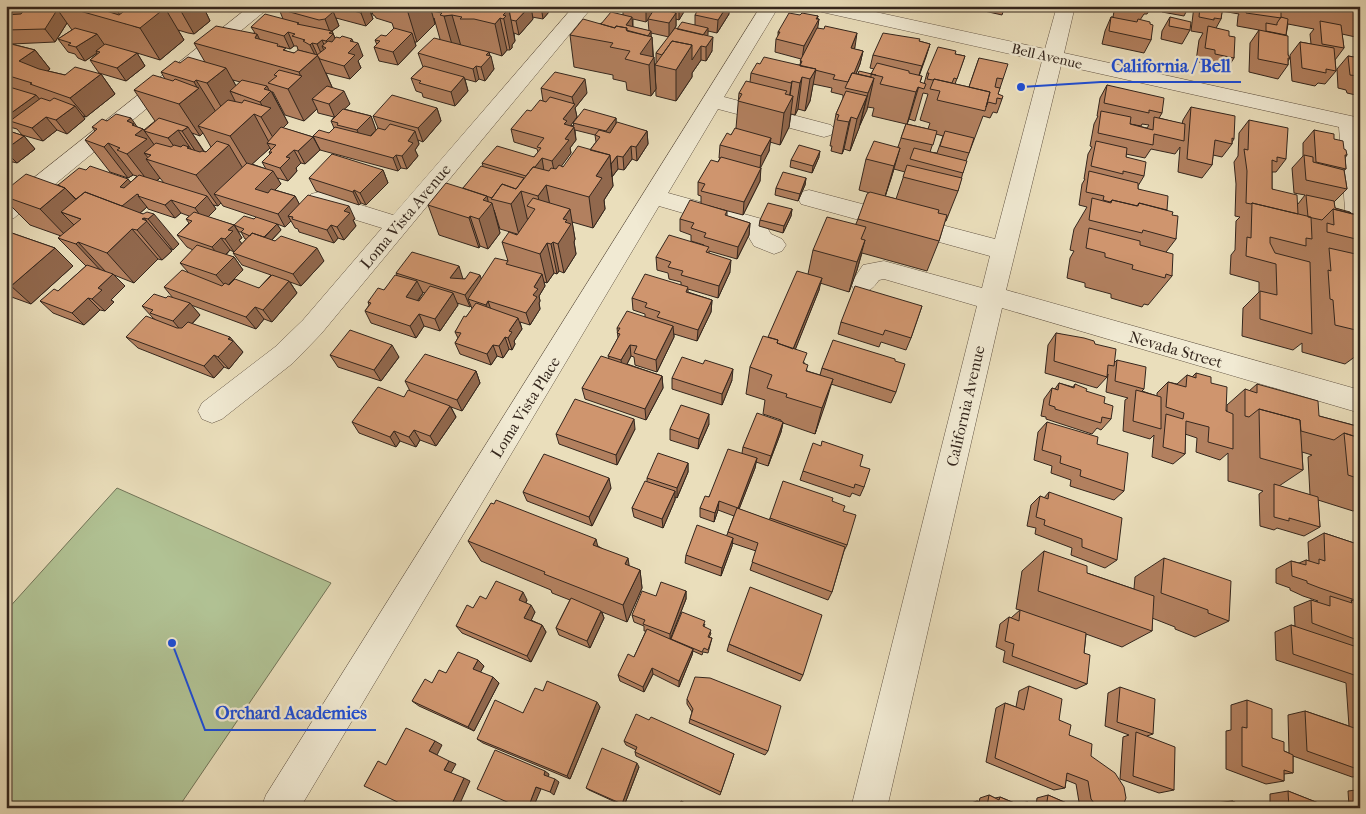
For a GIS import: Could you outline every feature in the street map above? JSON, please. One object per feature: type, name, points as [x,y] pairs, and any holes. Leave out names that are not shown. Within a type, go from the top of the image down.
[{"type":"street","name":"Loma Vista Avenue","points":[[212,411],[284,356],[312,327],[584,6]]},
{"type":"street","name":"Loma Vista Place","points":[[279,808],[770,6]]},
{"type":"street","name":"Bell Avenue","points":[[822,6],[848,9],[1054,58],[1354,124]]},
{"type":"street","name":"California Avenue","points":[[869,808],[991,298],[1005,251],[1066,6]]},
{"type":"street","points":[[6,212],[123,119],[190,76],[229,46],[255,7]]},
{"type":"street","points":[[713,101],[824,130]]},
{"type":"street","points":[[123,119],[149,127]]},
{"type":"street","points":[[1354,124],[1358,223],[1360,223]]},
{"type":"street","points":[[654,197],[754,225],[762,240],[774,245]]},
{"type":"street","points":[[810,198],[1005,251]]},
{"type":"street","points":[[319,200],[398,225]]},
{"type":"street","name":"Nevada Street","points":[[863,283],[872,271],[884,270],[991,298],[1360,402]]},
{"type":"green space","points":[[117,488],[331,583],[178,808],[6,808],[6,611]]},
{"type":"building","points":[[27,6],[55,6],[57,10],[45,29],[6,30],[6,15],[21,14]]},
{"type":"building","points":[[62,6],[109,6],[103,10],[119,15],[131,6],[159,6],[165,8],[140,28]]},
{"type":"building","points":[[283,6],[331,6],[326,10],[333,12],[325,19],[319,20],[279,9]]},
{"type":"building","points":[[335,6],[368,6],[361,13]]},
{"type":"building","points":[[375,6],[386,6],[387,10]]},
{"type":"building","points":[[391,6],[411,6],[407,10]]},
{"type":"building","points":[[436,6],[494,6],[509,9],[503,15],[506,16],[503,19],[500,18],[495,24],[474,19],[460,19],[462,17],[452,15],[440,15],[442,13],[431,11]]},
{"type":"building","points":[[494,6],[530,6],[516,21],[511,20],[509,9]]},
{"type":"building","points":[[633,6],[648,6],[646,9]]},
{"type":"building","points":[[700,6],[727,6],[718,20],[695,15]]},
{"type":"building","points":[[1131,6],[1146,6],[1146,9]]},
{"type":"building","points":[[1200,6],[1223,6],[1221,19],[1214,18],[1214,20],[1199,17]]},
{"type":"building","points":[[1246,6],[1265,6],[1281,10],[1281,18],[1246,13]]},
{"type":"building","points":[[655,8],[676,13],[669,23],[648,19]]},
{"type":"building","points":[[611,12],[632,17],[626,25],[651,31],[648,36],[627,31],[627,28],[616,26],[615,28],[601,24]]},
{"type":"building","points":[[789,13],[818,16],[816,19],[819,19],[804,46],[776,39]]},
{"type":"building","points":[[265,14],[299,23],[297,24],[332,31],[329,33],[333,34],[326,41],[322,40],[317,44],[312,43],[310,45],[303,41],[305,40],[292,36],[295,34],[288,32],[284,36],[251,27]]},
{"type":"building","points":[[1111,17],[1137,22],[1138,19],[1150,22],[1153,25],[1151,40],[1109,31]]},
{"type":"building","points":[[1170,17],[1191,22],[1190,30],[1169,26]]},
{"type":"building","points":[[1281,17],[1288,19],[1286,35],[1266,31],[1266,23],[1277,25]]},
{"type":"building","points":[[583,19],[615,28],[616,26],[627,28],[626,30],[652,37],[640,54],[654,57],[649,65],[625,59],[630,51],[610,47],[613,43],[570,35]]},
{"type":"building","points":[[1320,21],[1341,25],[1344,48],[1322,44]]},
{"type":"building","points":[[682,22],[708,28],[703,35],[677,29]]},
{"type":"building","points":[[216,26],[257,34],[255,38],[286,48],[283,50],[294,53],[298,50],[318,55],[299,72],[194,43]]},
{"type":"building","points":[[825,26],[857,33],[851,48],[863,51],[848,82],[833,79],[835,75],[800,66],[802,61],[800,61],[817,28],[824,29]]},
{"type":"building","points":[[1208,26],[1229,31],[1229,36],[1235,37],[1234,58],[1215,54],[1215,50],[1205,48]]},
{"type":"building","points":[[75,28],[97,34],[76,47],[68,45],[71,43],[58,39]]},
{"type":"building","points":[[394,28],[412,33],[393,52],[374,47],[380,41],[375,40],[381,35],[386,36]]},
{"type":"building","points":[[675,28],[713,37],[706,47],[701,46],[692,60],[692,45],[672,41],[662,55],[656,53]]},
{"type":"building","points":[[1259,30],[1288,36],[1288,55],[1290,58],[1288,58],[1288,65],[1258,59]]},
{"type":"building","points":[[883,33],[920,39],[919,41],[930,44],[922,66],[873,55]]},
{"type":"building","points":[[342,36],[358,43],[348,53],[355,55],[344,66],[320,59],[317,55],[326,48],[322,46],[328,41],[332,42],[336,37],[340,38]]},
{"type":"building","points":[[434,38],[489,52],[486,55],[491,56],[481,67],[476,66],[473,69],[418,53]]},
{"type":"building","points":[[6,39],[12,44],[6,47]]},
{"type":"building","points":[[672,41],[692,45],[676,70],[655,65]]},
{"type":"building","points":[[1300,42],[1334,48],[1336,71],[1326,69],[1326,73],[1302,68]]},
{"type":"building","points":[[11,44],[35,50],[19,61],[39,69],[65,75],[75,67],[101,74],[70,98],[6,75],[6,47]]},
{"type":"building","points":[[105,44],[137,53],[117,68],[90,60],[100,52],[96,51]]},
{"type":"building","points":[[938,47],[956,51],[955,54],[965,56],[957,79],[954,78],[952,83],[927,79],[929,73],[927,73]]},
{"type":"building","points":[[1348,56],[1360,58],[1360,80],[1358,80],[1358,76],[1350,75]]},
{"type":"building","points":[[188,57],[226,68],[207,83],[196,80],[194,82],[161,72],[175,61],[180,63]]},
{"type":"building","points":[[764,57],[816,69],[810,79],[802,77],[800,83],[792,81],[791,83],[751,73],[757,63],[760,64]]},
{"type":"building","points":[[979,58],[1008,64],[1003,79],[997,78],[995,87],[1000,88],[998,94],[1003,96],[1002,99],[997,98],[996,104],[988,102],[986,107],[990,92],[969,87]]},
{"type":"building","points":[[877,63],[922,76],[920,82],[926,84],[924,89],[918,87],[916,92],[880,84],[883,77],[871,74]]},
{"type":"building","points":[[424,66],[464,77],[451,92],[419,83],[421,81],[411,78]]},
{"type":"building","points":[[279,70],[302,76],[288,89],[268,83],[277,76],[274,75]]},
{"type":"building","points":[[859,71],[876,75],[871,74],[871,77],[858,74]]},
{"type":"building","points":[[555,72],[585,79],[572,97],[541,88]]},
{"type":"building","points":[[852,73],[874,78],[868,93],[845,88]]},
{"type":"building","points":[[153,75],[173,81],[175,79],[199,88],[179,104],[134,90]]},
{"type":"building","points":[[934,79],[990,92],[985,111],[937,100],[940,91],[930,89]]},
{"type":"building","points":[[242,80],[267,86],[264,89],[271,91],[260,102],[230,91]]},
{"type":"building","points":[[746,81],[787,91],[785,94],[793,96],[784,113],[738,101],[742,94],[739,93]]},
{"type":"building","points":[[1107,85],[1164,98],[1162,113],[1149,110],[1149,113],[1104,103]]},
{"type":"building","points":[[6,86],[36,95],[7,116]]},
{"type":"building","points":[[327,86],[344,91],[329,104],[312,99]]},
{"type":"building","points":[[846,91],[867,96],[857,119],[851,117],[849,122],[837,120],[839,115],[836,114]]},
{"type":"building","points":[[392,95],[437,108],[418,128],[373,116]]},
{"type":"building","points":[[550,97],[575,104],[563,119],[567,121],[564,124],[574,127],[565,139],[569,140],[552,161],[542,158],[526,176],[482,163],[497,146],[534,157],[541,148],[537,147],[544,138],[511,129],[527,110],[531,111],[540,100],[546,102]]},
{"type":"building","points":[[41,98],[50,101],[54,98],[75,106],[56,120],[46,117],[32,128],[10,121]]},
{"type":"building","points":[[228,100],[242,103],[244,100],[271,108],[261,117],[254,114],[230,136],[198,126]]},
{"type":"building","points":[[1191,107],[1235,116],[1232,144],[1215,140],[1212,165],[1187,159]]},
{"type":"building","points":[[343,109],[371,116],[357,130],[337,125],[338,123],[331,121]]},
{"type":"building","points":[[584,109],[616,118],[606,131],[573,123]]},
{"type":"building","points":[[1101,111],[1131,117],[1130,124],[1153,130],[1154,117],[1185,124],[1184,141],[1154,134],[1153,145],[1098,133]]},
{"type":"building","points":[[116,114],[131,118],[127,121],[143,129],[135,135],[147,139],[127,154],[117,150],[120,148],[108,143],[104,147],[85,140],[97,129],[92,127],[102,119],[107,121]]},
{"type":"building","points":[[159,118],[188,127],[182,131],[178,130],[168,138],[144,131]]},
{"type":"building","points":[[1249,120],[1288,128],[1286,159],[1277,157],[1277,162],[1272,160],[1272,189],[1297,195],[1298,214],[1246,203],[1247,171],[1244,149],[1248,150]]},
{"type":"building","points":[[617,122],[647,131],[636,147],[631,146],[623,157],[617,156],[611,164],[610,155],[590,150],[600,137],[595,135],[599,130],[610,133]]},
{"type":"building","points":[[390,124],[415,131],[408,141],[413,143],[402,156],[396,155],[393,158],[313,136],[319,130],[329,133],[335,127],[371,136],[378,128],[385,130]]},
{"type":"building","points":[[906,124],[937,131],[933,145],[901,138]]},
{"type":"building","points":[[281,127],[313,137],[298,151],[294,150],[286,157],[290,158],[280,168],[262,162],[276,145],[267,143]]},
{"type":"building","points":[[735,128],[771,138],[761,156],[720,145],[727,133],[731,135]]},
{"type":"building","points":[[6,130],[24,136],[6,149]]},
{"type":"building","points":[[1314,130],[1334,134],[1334,139],[1343,141],[1347,155],[1345,155],[1346,169],[1316,162]]},
{"type":"building","points":[[945,131],[974,138],[969,153],[940,146]]},
{"type":"building","points":[[217,141],[229,145],[196,175],[146,159],[151,155],[144,153],[156,143],[171,147],[174,145],[181,147],[183,145],[200,152],[206,152]]},
{"type":"building","points":[[874,141],[900,148],[894,166],[866,159]]},
{"type":"building","points":[[1096,141],[1127,148],[1126,157],[1146,162],[1144,176],[1123,171],[1123,174],[1091,166]]},
{"type":"building","points":[[799,145],[820,151],[813,166],[791,160]]},
{"type":"building","points":[[578,146],[610,155],[596,176],[602,178],[589,197],[546,185],[538,196],[521,191],[511,204],[491,199],[502,184],[516,189],[533,167],[549,171],[551,168],[556,169],[559,165],[563,167]]},
{"type":"building","points":[[914,148],[967,161],[963,173],[910,159]]},
{"type":"building","points":[[332,154],[383,170],[360,193],[309,178]]},
{"type":"building","points":[[1304,155],[1313,157],[1313,162],[1344,170],[1347,189],[1306,180]]},
{"type":"building","points":[[721,157],[761,168],[744,202],[701,191],[705,184],[698,182],[711,160],[718,162]]},
{"type":"building","points":[[247,163],[273,171],[255,189],[268,193],[271,189],[295,196],[278,214],[214,194]]},
{"type":"building","points":[[907,165],[962,178],[958,191],[903,177]]},
{"type":"building","points":[[90,166],[128,179],[120,187],[124,188],[139,175],[207,196],[195,208],[171,200],[165,205],[137,194],[122,206],[85,192],[76,199],[65,188],[58,185],[79,168],[86,170]]},
{"type":"building","points":[[481,166],[524,178],[516,189],[502,184],[492,198],[463,188]]},
{"type":"building","points":[[1089,171],[1138,183],[1138,189],[1168,196],[1167,210],[1139,203],[1137,206],[1112,200],[1110,202],[1103,200],[1104,196],[1086,192]]},
{"type":"building","points":[[783,172],[806,178],[800,194],[776,188]]},
{"type":"building","points":[[26,174],[65,188],[40,209],[6,197],[6,190]]},
{"type":"building","points":[[446,183],[487,196],[483,200],[492,203],[479,219],[470,216],[469,218],[428,205]]},
{"type":"building","points":[[85,192],[143,214],[147,212],[154,214],[148,219],[142,219],[147,221],[137,230],[132,229],[107,253],[78,242],[76,244],[58,238],[81,219],[61,212]]},
{"type":"building","points":[[870,192],[939,210],[938,213],[947,215],[939,241],[858,219],[867,194]]},
{"type":"building","points":[[308,195],[349,206],[344,211],[350,213],[337,227],[331,225],[327,230],[288,216]]},
{"type":"building","points":[[1306,195],[1334,201],[1335,208],[1351,213],[1333,209],[1322,220],[1308,217]]},
{"type":"building","points":[[533,198],[570,209],[563,219],[571,224],[558,244],[553,242],[551,244],[547,243],[540,254],[502,242],[509,232],[517,235],[535,209],[527,206]]},
{"type":"building","points":[[1092,198],[1111,203],[1112,200],[1138,206],[1139,203],[1173,212],[1172,215],[1178,216],[1176,239],[1143,230],[1142,233],[1089,220]]},
{"type":"building","points":[[690,200],[727,211],[725,215],[750,223],[738,247],[704,237],[706,233],[691,228],[694,223],[680,219]]},
{"type":"building","points":[[768,203],[792,209],[784,226],[760,220]]},
{"type":"building","points":[[1252,203],[1311,217],[1312,239],[1306,238],[1306,246],[1270,237],[1270,243],[1275,253],[1310,262],[1312,334],[1260,319],[1260,291],[1277,295],[1276,264],[1246,256],[1247,237],[1251,238]]},
{"type":"building","points":[[1333,209],[1360,216],[1360,240],[1327,232],[1327,223],[1334,225]]},
{"type":"building","points":[[194,212],[234,225],[228,230],[233,231],[225,239],[221,238],[212,247],[177,235],[192,221],[186,219]]},
{"type":"building","points":[[244,216],[254,219],[256,217],[277,224],[264,237],[252,233],[250,236],[241,232],[244,229],[234,225]]},
{"type":"building","points":[[827,217],[866,227],[861,239],[865,240],[857,262],[813,250]]},
{"type":"building","points":[[1089,228],[1140,241],[1140,245],[1173,254],[1172,276],[1166,274],[1165,278],[1132,269],[1133,265],[1105,257],[1105,253],[1086,248]]},
{"type":"building","points":[[6,231],[55,248],[11,286],[6,284]]},
{"type":"building","points":[[252,233],[275,241],[281,236],[317,248],[293,274],[233,253]]},
{"type":"building","points":[[669,235],[709,247],[706,252],[731,260],[719,286],[681,275],[683,271],[668,267],[671,262],[656,257]]},
{"type":"building","points":[[197,245],[234,257],[216,275],[180,263]]},
{"type":"building","points":[[1329,248],[1360,255],[1360,331],[1335,325],[1333,300],[1330,299],[1328,270],[1331,271]]},
{"type":"building","points":[[412,252],[459,266],[450,278],[465,279],[470,272],[480,275],[465,295],[396,273]]},
{"type":"building","points":[[495,258],[508,261],[506,264],[542,274],[534,287],[538,289],[533,295],[537,297],[526,313],[488,301],[486,305],[468,299]]},
{"type":"building","points":[[87,265],[113,274],[98,288],[102,290],[92,299],[88,298],[72,313],[40,301],[54,289],[58,291]]},
{"type":"building","points":[[182,270],[222,286],[225,283],[229,285],[235,279],[259,288],[272,275],[289,281],[263,310],[255,307],[246,317],[164,287]]},
{"type":"building","points":[[797,271],[822,278],[793,349],[777,343],[778,340],[768,337]]},
{"type":"building","points":[[645,274],[688,287],[686,292],[712,300],[698,330],[657,317],[660,312],[645,307],[647,303],[632,298]]},
{"type":"building","points":[[395,275],[417,281],[406,297],[419,301],[430,286],[453,293],[435,319],[419,314],[410,326],[365,311],[371,303],[368,302],[378,288],[384,290]]},
{"type":"building","points":[[855,286],[922,306],[911,338],[885,330],[883,335],[841,322]]},
{"type":"building","points":[[154,294],[190,303],[173,321],[150,313],[153,310],[142,306]]},
{"type":"building","points":[[476,303],[518,318],[509,331],[512,332],[508,338],[505,337],[499,346],[493,345],[487,354],[455,343],[461,333],[455,332],[464,316],[466,317]]},
{"type":"building","points":[[627,311],[673,326],[656,360],[634,353],[637,346],[630,345],[621,360],[608,356],[620,334],[617,333],[620,328],[617,328]]},
{"type":"building","points":[[146,316],[177,328],[182,328],[188,322],[230,337],[228,339],[233,341],[218,357],[214,355],[204,366],[126,337]]},
{"type":"building","points":[[350,330],[392,345],[374,370],[330,355]]},
{"type":"building","points":[[1056,333],[1084,338],[1094,341],[1095,344],[1116,349],[1114,366],[1108,365],[1107,377],[1054,361]]},
{"type":"building","points":[[763,336],[778,340],[777,343],[807,353],[803,363],[808,365],[806,371],[833,379],[822,408],[786,397],[787,394],[767,388],[772,375],[750,367]]},
{"type":"building","points":[[833,340],[895,359],[895,361],[905,364],[896,392],[822,368]]},
{"type":"building","points":[[425,354],[476,371],[457,400],[405,381]]},
{"type":"building","points":[[601,356],[662,376],[645,409],[582,388]]},
{"type":"building","points":[[682,357],[703,364],[705,360],[733,369],[722,394],[672,378]]},
{"type":"building","points":[[1117,360],[1146,367],[1144,389],[1115,381]]},
{"type":"building","points":[[1196,373],[1211,377],[1211,383],[1227,387],[1226,411],[1233,414],[1233,449],[1208,442],[1209,427],[1186,421],[1185,454],[1163,447],[1166,414],[1183,419],[1184,413],[1166,407],[1168,382],[1186,387],[1187,375],[1196,378]]},
{"type":"building","points":[[1059,383],[1074,388],[1075,384],[1087,389],[1086,391],[1105,397],[1104,403],[1113,406],[1111,419],[1102,417],[1101,423],[1055,409],[1055,407],[1049,405],[1052,388],[1058,390]]},
{"type":"building","points":[[1257,384],[1318,401],[1319,416],[1360,427],[1360,438],[1344,433],[1334,440],[1301,431],[1300,420],[1259,409],[1249,417],[1245,416],[1245,389],[1257,393]]},
{"type":"building","points":[[378,387],[404,397],[408,390],[450,406],[430,436],[414,430],[409,437],[394,431],[390,437],[352,422]]},
{"type":"building","points":[[1136,390],[1161,397],[1161,429],[1133,421]]},
{"type":"building","points":[[575,399],[634,419],[616,455],[556,434]]},
{"type":"building","points":[[681,405],[709,414],[699,439],[670,429]]},
{"type":"building","points":[[1259,409],[1300,420],[1303,470],[1260,458]]},
{"type":"building","points":[[757,413],[783,422],[771,456],[743,447]]},
{"type":"building","points":[[1047,422],[1098,437],[1097,444],[1128,453],[1124,491],[1080,476],[1081,470],[1060,463],[1061,456],[1042,450]]},
{"type":"building","points":[[1344,433],[1360,438],[1360,479],[1348,475]]},
{"type":"building","points":[[822,441],[863,455],[860,466],[870,469],[864,487],[855,484],[854,488],[803,471],[813,443],[821,446]]},
{"type":"building","points":[[728,449],[757,458],[738,508],[719,501],[715,513],[700,508],[705,496],[709,497]]},
{"type":"building","points":[[658,453],[688,463],[677,488],[647,478]]},
{"type":"building","points":[[544,454],[609,478],[589,517],[523,492]]},
{"type":"building","points":[[645,481],[675,491],[662,519],[632,508]]},
{"type":"building","points":[[783,481],[833,498],[832,501],[845,506],[843,511],[856,515],[847,545],[770,518]]},
{"type":"building","points":[[1274,484],[1318,497],[1320,527],[1289,518],[1289,521],[1274,517]]},
{"type":"building","points":[[1049,492],[1122,518],[1117,560],[1082,547],[1082,539],[1044,525],[1045,520],[1036,517],[1040,496],[1048,499]]},
{"type":"building","points":[[496,500],[596,539],[593,545],[628,558],[625,564],[640,570],[623,605],[468,541],[491,503],[494,504]]},
{"type":"building","points":[[737,508],[845,547],[832,592],[752,562],[758,543],[728,532]]},
{"type":"building","points":[[697,525],[733,538],[722,568],[686,555]]},
{"type":"building","points":[[1324,533],[1360,545],[1360,575],[1357,574],[1358,601],[1292,576],[1291,561],[1306,565],[1306,560],[1319,564],[1319,559],[1325,561]]},
{"type":"building","points":[[1044,551],[1087,566],[1087,573],[1154,596],[1152,631],[1038,591]]},
{"type":"building","points":[[1164,558],[1231,581],[1229,621],[1208,613],[1208,610],[1161,593]]},
{"type":"building","points":[[496,581],[523,592],[519,600],[531,605],[524,618],[542,625],[527,656],[456,626],[467,605],[473,608],[480,596],[486,599]]},
{"type":"building","points":[[661,582],[686,591],[670,634],[643,624],[645,620],[632,615],[642,591],[656,596]]},
{"type":"building","points":[[750,587],[822,615],[803,675],[729,644]]},
{"type":"building","points":[[1330,596],[1352,603],[1351,600],[1360,603],[1360,641],[1312,623],[1311,600],[1330,606]]},
{"type":"building","points":[[571,598],[601,611],[587,641],[556,628]]},
{"type":"building","points":[[1020,610],[1086,633],[1084,653],[1090,655],[1087,684],[1012,656],[1014,644],[1005,641],[1009,617],[1019,621]]},
{"type":"building","points":[[682,612],[705,621],[703,626],[711,630],[708,637],[712,638],[708,650],[704,648],[702,652],[671,639]]},
{"type":"building","points":[[1291,625],[1360,648],[1360,677],[1293,654]]},
{"type":"building","points":[[647,629],[693,649],[679,681],[652,668],[643,687],[618,675],[628,654],[634,657]]},
{"type":"building","points":[[458,652],[478,660],[473,669],[493,677],[468,727],[412,701],[425,679],[432,683],[439,670],[446,673]]},
{"type":"building","points":[[695,677],[710,678],[781,706],[768,751],[690,719],[693,709],[687,699]]},
{"type":"building","points":[[547,681],[597,702],[567,776],[477,739],[495,700],[523,713],[535,688],[543,691]]},
{"type":"building","points":[[1029,686],[1062,699],[1059,720],[1071,725],[1069,735],[1092,744],[1091,756],[1115,773],[1124,787],[1126,798],[1122,808],[1097,807],[1091,799],[1088,781],[1067,773],[1065,788],[995,758],[1005,703],[1024,710]]},
{"type":"building","points":[[1120,687],[1155,699],[1153,734],[1117,722]]},
{"type":"building","points":[[1247,700],[1272,709],[1272,738],[1284,742],[1284,751],[1293,755],[1293,773],[1284,770],[1284,781],[1242,766],[1242,727],[1247,728]]},
{"type":"building","points":[[1305,711],[1360,730],[1360,770],[1307,751]]},
{"type":"building","points":[[636,714],[649,720],[651,717],[734,754],[721,792],[635,752],[637,747],[624,741]]},
{"type":"building","points":[[406,728],[435,741],[429,751],[449,761],[444,770],[464,778],[450,808],[410,808],[364,786],[378,761],[386,765]]},
{"type":"building","points":[[1136,732],[1175,747],[1174,790],[1133,776]]},
{"type":"building","points":[[602,748],[637,763],[622,804],[586,788]]},
{"type":"building","points":[[495,750],[545,771],[544,775],[555,779],[550,792],[536,787],[528,808],[521,808],[477,789]]},
{"type":"building","points":[[1288,791],[1331,808],[1289,808]]},
{"type":"building","points":[[989,795],[999,800],[1000,797],[1026,808],[976,808],[977,801],[987,806]]},
{"type":"building","points":[[1048,795],[1078,808],[1046,808]]},
{"type":"building","points":[[681,801],[696,808],[678,808]]},
{"type":"building","points":[[1232,801],[1249,808],[1232,808]]},
{"type":"building","points":[[1027,802],[1040,808],[1026,808]]},
{"type":"building","points":[[730,804],[739,808],[729,808]]},
{"type":"place","name":"California / Bell","points":[[1021,87]]},
{"type":"place","name":"Orchard Academies","points":[[172,643]]}]
